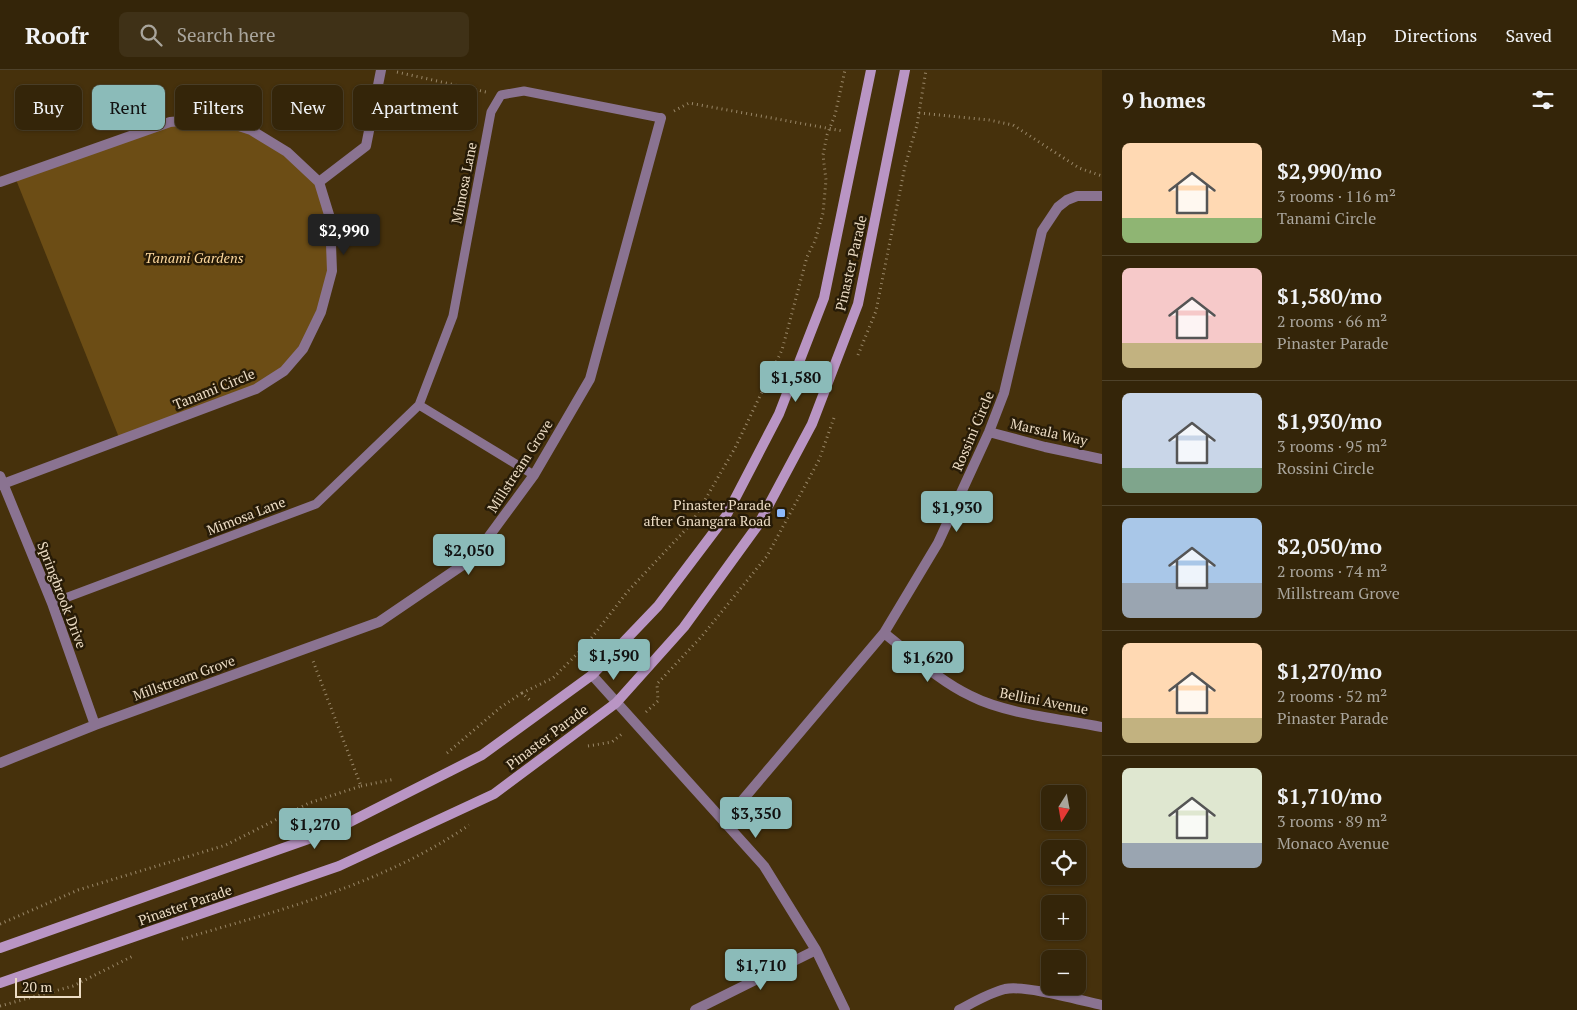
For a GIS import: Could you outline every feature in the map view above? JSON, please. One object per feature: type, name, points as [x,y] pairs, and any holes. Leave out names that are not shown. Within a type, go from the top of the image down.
[{"type":"main road","name":"Pinaster Parade","points":[[0,948],[334,830],[482,755],[592,675],[658,606],[726,516],[779,414],[824,298],[871,70]]},
{"type":"main road","name":"Pinaster Parade","points":[[0,983],[339,866],[494,794],[616,703],[684,627],[758,524],[812,424],[858,304],[905,70]]},
{"type":"street","points":[[319,182],[366,146],[381,70]]},
{"type":"street","name":"Tanami Circle","points":[[0,182],[170,122],[215,118],[251,130],[288,152],[319,182],[330,218],[332,271],[321,312],[303,349],[284,371],[256,389],[1,482]]},
{"type":"street","name":"Millstream Grove","points":[[0,763],[95,725],[379,622],[473,558],[534,475],[590,379],[662,118]]},
{"type":"street","name":"Rossini Circle","points":[[724,822],[884,633],[938,543],[989,432],[1004,393],[1042,231],[1058,207],[1067,200],[1077,196],[1102,196]]},
{"type":"street","name":"Marsala Way","points":[[989,432],[1045,447],[1102,459]]},
{"type":"street","name":"Springbrook Drive","points":[[1,482],[52,603],[95,725]]},
{"type":"street","name":"Bellini Avenue","points":[[884,633],[953,687],[972,697],[991,705],[1102,727]]},
{"type":"street","points":[[592,675],[764,866],[816,950],[845,1010]]},
{"type":"street","points":[[695,1010],[816,950]]},
{"type":"street","points":[[959,1010],[985,996],[1007,989],[1033,991],[1102,1005]]},
{"type":"lane","points":[[501,95],[524,91],[662,118]]},
{"type":"lane","name":"Mimosa Lane","points":[[52,603],[316,504],[419,405],[453,316],[491,112],[501,95]]},
{"type":"lane","points":[[419,405],[534,475]]},
{"type":"path","points":[[387,70],[501,95]]},
{"type":"path","points":[[522,693],[553,678],[586,645],[628,591],[691,524],[735,448],[782,350],[807,258],[815,241],[823,213],[826,180],[823,154],[829,129],[836,115],[845,70]]},
{"type":"path","points":[[662,118],[689,103],[858,134]]},
{"type":"path","points":[[919,113],[989,120],[1013,125],[1079,168],[1102,176]]},
{"type":"path","points":[[0,924],[78,890],[226,844],[309,803],[361,786],[308,648]]},
{"type":"green space","name":"Tanami Gardens","points":[[175,122],[175,130],[251,130],[319,182],[330,218],[332,271],[303,349],[256,389],[120,440],[15,177],[147,130],[165,130],[165,124]]},
{"type":"place","name":"Pinaster Parade after Gnangara Road","points":[[781,513]]}]
